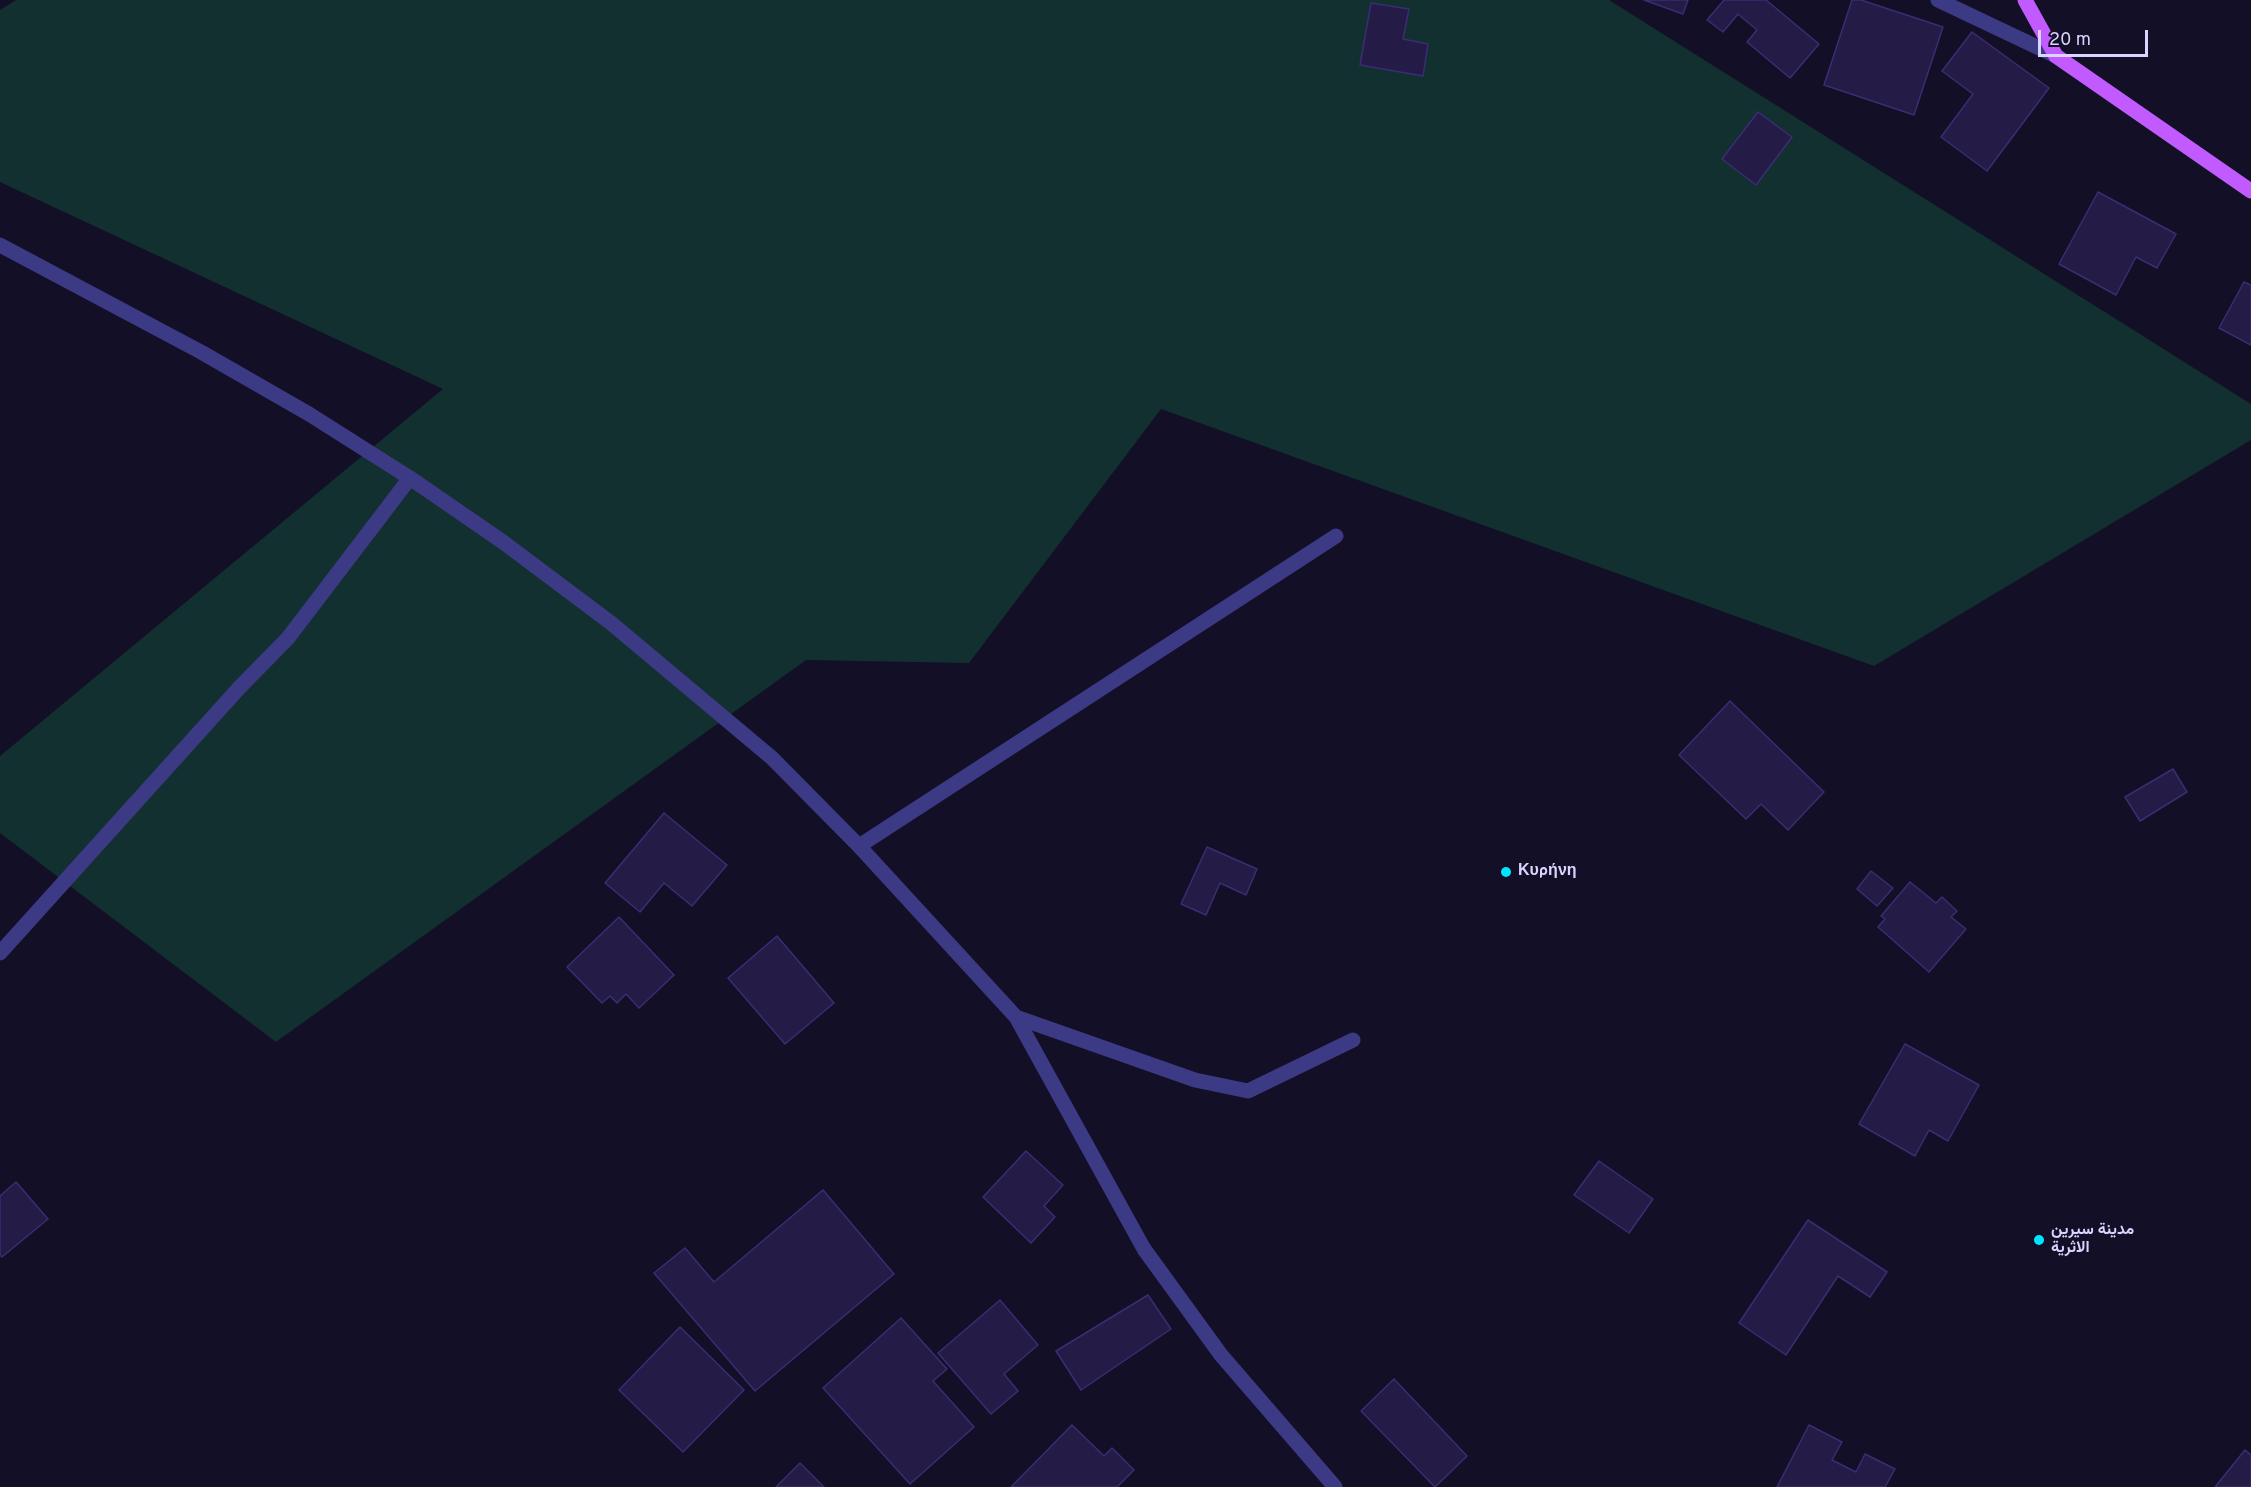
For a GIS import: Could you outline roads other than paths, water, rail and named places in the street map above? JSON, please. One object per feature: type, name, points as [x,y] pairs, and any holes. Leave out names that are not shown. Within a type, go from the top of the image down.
[{"type":"main road","points":[[2025,0],[2056,56],[2251,191]]},
{"type":"street","points":[[1938,0],[2056,56]]},
{"type":"street","points":[[0,245],[211,357],[309,414],[410,478],[503,542],[611,623],[772,758],[859,846],[1016,1017],[1144,1249],[1221,1354],[1335,1487]]},
{"type":"street","points":[[0,953],[239,688],[288,638],[410,478]]},
{"type":"street","points":[[859,846],[1336,537]]},
{"type":"street","points":[[1016,1017],[1195,1080],[1248,1091],[1353,1040]]},
{"type":"place","name":"Κυρήνη","points":[[1506,872]]},
{"type":"place","name":"مدينة سيرين الاثرية","points":[[2039,1240]]}]
